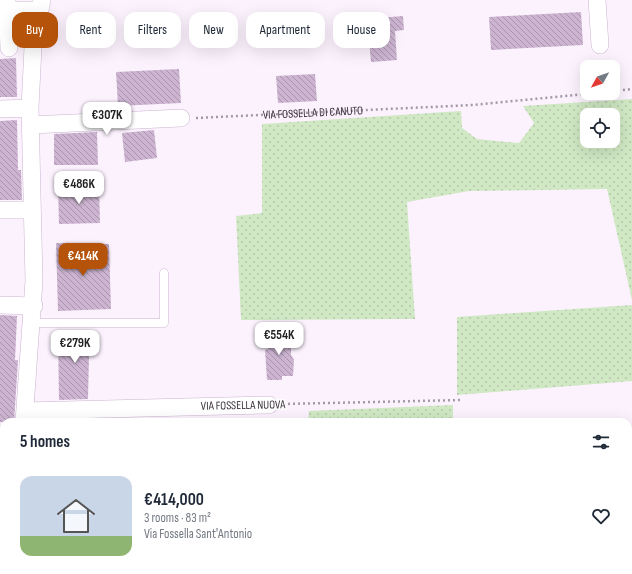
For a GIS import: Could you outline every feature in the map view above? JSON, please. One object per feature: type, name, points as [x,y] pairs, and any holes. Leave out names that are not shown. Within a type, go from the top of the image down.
[{"type":"street","points":[[597,0],[600,45]]},
{"type":"street","points":[[4,48],[7,5],[41,5]]},
{"type":"street","points":[[24,416],[34,306],[30,108],[33,48]]},
{"type":"street","points":[[0,109],[30,108]]},
{"type":"street","points":[[31,125],[181,118]]},
{"type":"street","points":[[0,210],[32,210]]},
{"type":"street","points":[[0,305],[34,306]]},
{"type":"street","name":"VIA FOSSELLA NUOVA","points":[[24,416],[269,405]]},
{"type":"lane","points":[[32,323],[164,323],[164,273]]},
{"type":"path","points":[[620,90],[632,89]]},
{"type":"path","name":"VIA FOSSELLA DI CANUTO","points":[[181,118],[473,105],[580,94]]},
{"type":"path","name":"VIA FOSSELLA NUOVA","points":[[269,405],[462,400]]},
{"type":"green space","points":[[632,99],[632,300],[607,189],[469,191],[407,202],[415,319],[241,320],[236,216],[262,213],[262,124],[461,111],[462,128],[477,139],[519,143],[534,123],[523,106]]},
{"type":"green space","points":[[632,305],[632,381],[457,395],[457,317]]},
{"type":"green space","points":[[453,405],[453,418],[308,418],[309,411]]},
{"type":"building","points":[[581,12],[583,45],[491,50],[489,17]]},
{"type":"building","points":[[403,16],[404,30],[395,31],[397,60],[371,62],[370,48],[390,48],[390,17]]},
{"type":"building","points":[[16,58],[17,97],[0,97],[0,59]]},
{"type":"building","points":[[179,69],[181,103],[118,106],[116,72]]},
{"type":"building","points":[[315,74],[317,101],[278,103],[276,76]]},
{"type":"building","points":[[17,120],[18,170],[21,170],[22,200],[0,200],[0,121]]},
{"type":"building","points":[[154,130],[157,158],[125,162],[122,133]]},
{"type":"building","points":[[97,132],[98,165],[54,165],[54,134]]},
{"type":"building","points":[[58,186],[99,186],[100,223],[59,224]]},
{"type":"building","points":[[56,243],[109,244],[111,309],[58,311]]},
{"type":"building","points":[[0,315],[17,316],[15,360],[18,360],[14,418],[0,418]]},
{"type":"building","points":[[94,332],[95,356],[89,356],[88,399],[59,400],[58,333]]},
{"type":"building","points":[[291,332],[291,355],[294,360],[293,376],[282,376],[282,380],[267,380],[265,350],[268,349],[267,333]]}]
